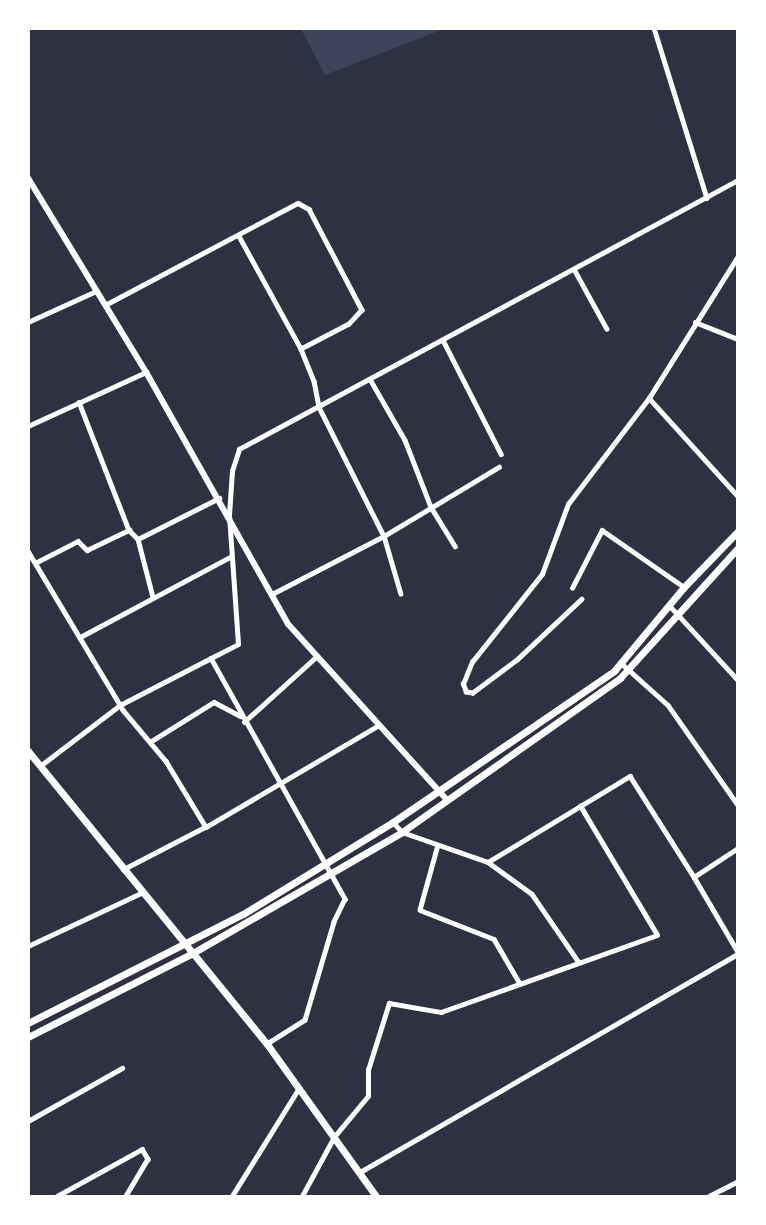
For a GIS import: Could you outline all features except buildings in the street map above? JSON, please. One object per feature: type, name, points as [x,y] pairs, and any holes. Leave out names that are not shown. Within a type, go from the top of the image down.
[{"type":"main road","points":[[28,1023],[184,946],[393,822],[621,663],[684,587],[738,531]]},
{"type":"main road","points":[[28,1037],[192,954],[333,874],[402,832],[535,741],[629,669],[738,548]]},
{"type":"main road","points":[[28,751],[184,946],[267,1044],[376,1197]]},
{"type":"street","points":[[654,28],[706,198]]},
{"type":"street","points":[[28,178],[146,372],[229,515],[288,624],[447,800]]},
{"type":"street","points":[[40,766],[120,705],[238,644],[230,557],[229,515],[232,471],[239,449],[738,180]]},
{"type":"street","points":[[105,305],[240,236],[298,203],[309,209],[362,310],[350,324],[301,349]]},
{"type":"street","points":[[240,236],[301,349],[314,381],[319,407],[384,536],[401,594]]},
{"type":"street","points":[[582,599],[516,660],[473,693],[466,692],[463,684],[472,662],[542,574],[568,504],[649,398],[738,256]]},
{"type":"street","points":[[574,269],[607,328]]},
{"type":"street","points":[[28,321],[96,291]]},
{"type":"street","points":[[695,322],[738,339]]},
{"type":"street","points":[[443,340],[501,454]]},
{"type":"street","points":[[28,426],[146,372]]},
{"type":"street","points":[[370,379],[405,440],[431,507],[455,546]]},
{"type":"street","points":[[649,398],[738,496]]},
{"type":"street","points":[[79,402],[129,530],[138,539],[153,597]]},
{"type":"street","points":[[272,594],[384,536],[499,467]]},
{"type":"street","points":[[138,539],[219,498]]},
{"type":"street","points":[[35,563],[78,541],[87,550],[129,530]]},
{"type":"street","points":[[572,588],[602,530],[684,587]]},
{"type":"street","points":[[28,551],[81,636],[120,705],[166,761],[206,827]]},
{"type":"street","points":[[81,636],[230,557]]},
{"type":"street","points":[[669,605],[738,680]]},
{"type":"street","points":[[244,722],[317,656]]},
{"type":"street","points":[[211,658],[241,717],[283,785],[327,862],[345,899],[305,1020],[267,1044]]},
{"type":"street","points":[[621,663],[668,705],[738,805]]},
{"type":"street","points":[[150,742],[214,702],[241,717]]},
{"type":"street","points":[[123,870],[283,785],[379,725]]},
{"type":"street","points":[[360,1172],[738,953],[630,776],[488,862]]},
{"type":"street","points":[[302,1197],[334,1137],[368,1096],[368,1070],[389,1003],[441,1012],[519,982],[657,935],[580,806]]},
{"type":"street","points":[[393,822],[402,832],[488,862],[532,894],[578,962]]},
{"type":"street","points":[[438,845],[420,910],[494,939],[519,982]]},
{"type":"street","points":[[694,878],[738,848]]},
{"type":"street","points":[[28,946],[141,893]]},
{"type":"street","points":[[28,1121],[122,1068]]},
{"type":"street","points":[[232,1197],[299,1088]]},
{"type":"street","points":[[57,1197],[142,1149],[148,1159],[126,1197]]},
{"type":"street","points":[[709,1197],[738,1181]]},
{"type":"shaded area","points":[[301,29],[444,29],[325,75]]}]
